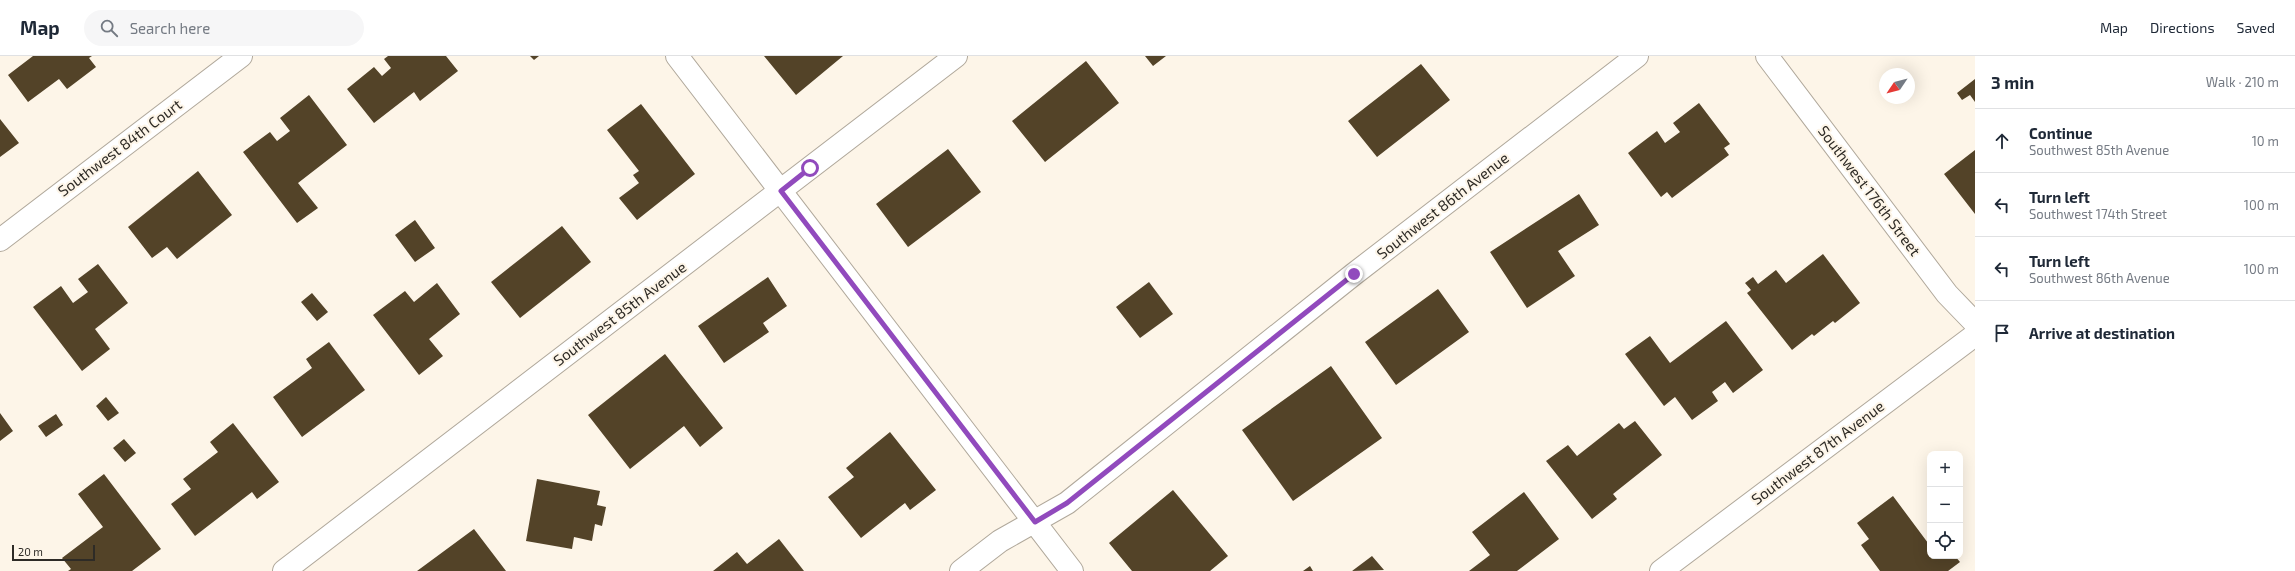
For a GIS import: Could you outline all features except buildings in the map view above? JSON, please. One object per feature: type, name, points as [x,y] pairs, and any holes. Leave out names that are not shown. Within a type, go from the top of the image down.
[{"type":"street","name":"Southwest 84th Court","points":[[0,240],[240,56]]},
{"type":"street","points":[[677,56],[1072,571]]},
{"type":"street","name":"Southwest 85th Avenue","points":[[284,571],[956,56]]},
{"type":"street","name":"Southwest 86th Avenue","points":[[961,571],[1000,541],[1067,503],[1354,274],[1637,56]]},
{"type":"street","name":"Southwest 176th Street","points":[[1767,56],[1948,294],[1975,323]]},
{"type":"street","name":"Southwest 87th Avenue","points":[[1661,571],[1975,335]]},
{"type":"route","points":[[810,168],[781,191],[1035,522],[1067,503],[1354,274]]}]
